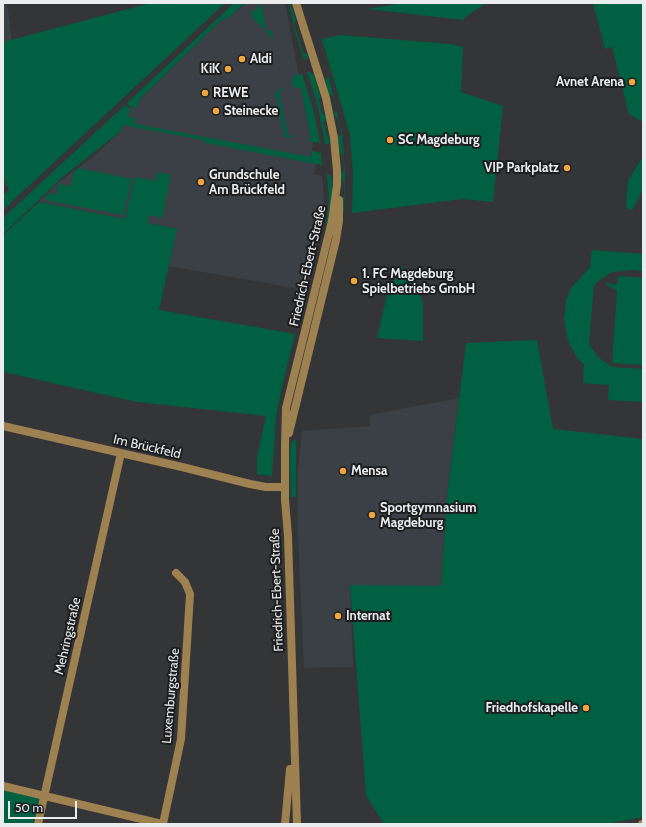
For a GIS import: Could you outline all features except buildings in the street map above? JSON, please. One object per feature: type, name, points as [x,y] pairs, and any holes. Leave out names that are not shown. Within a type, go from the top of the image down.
[{"type":"street","name":"Friedrich-Ebert-Straße","points":[[296,3],[324,92],[330,117],[336,151],[339,203],[339,221],[336,240],[285,447],[296,824]]},
{"type":"street","name":"Im Brückfeld","points":[[3,426],[250,484],[266,487],[285,486]]},
{"type":"street","name":"Mehringstraße","points":[[38,824],[121,453]]},
{"type":"street","name":"Luxemburgstraße","points":[[162,824],[181,740],[190,594],[185,582],[176,573]]},
{"type":"street","name":"Friedrich-Ebert-Straße","points":[[285,824],[293,732]]},
{"type":"street","points":[[3,786],[162,824]]},
{"type":"shaded area","points":[[3,3],[7,3],[12,41],[3,42]]},
{"type":"shaded area","points":[[246,3],[285,3],[311,139],[313,142],[311,157],[316,163],[314,175],[322,176],[324,199],[318,238],[306,290],[169,266],[176,229],[39,202],[59,182],[93,157],[121,131],[128,117],[130,107],[137,108],[139,100],[220,21],[230,17]]},
{"type":"shaded area","name":"Sportgymnasium Magdeburg","points":[[459,398],[447,497],[441,586],[350,586],[353,667],[304,668],[298,534],[298,471],[302,431],[370,426],[370,415]]},
{"type":"green space","points":[[151,3],[225,3],[3,210],[3,195],[9,190],[3,178],[3,42]]},
{"type":"green space","points":[[234,3],[245,3],[230,17],[220,21],[139,100],[137,108],[130,107],[127,103]]},
{"type":"green space","points":[[258,3],[261,3],[266,31],[272,30],[273,38],[272,38],[246,10],[251,14],[260,5]]},
{"type":"green space","points":[[289,3],[296,20],[294,24],[303,52],[307,54],[308,57],[304,60],[294,29]]},
{"type":"green space","points":[[402,3],[487,3],[465,17],[464,20],[367,9]]},
{"type":"green space","name":"Avnet Arena","points":[[593,3],[643,3],[643,122],[629,114],[612,47],[605,49]]},
{"type":"green space","points":[[340,35],[451,44],[463,47],[461,92],[503,106],[493,202],[462,199],[352,213],[353,174],[350,135],[322,39]]},
{"type":"green space","points":[[307,72],[314,75],[320,97],[319,100],[322,113],[326,119],[324,123],[327,136],[330,140],[329,144],[325,144],[318,107]]},
{"type":"green space","points":[[302,74],[313,109],[320,143],[308,140],[311,139],[301,88],[293,87],[293,77]]},
{"type":"green space","points":[[327,77],[329,78],[342,134],[345,171],[344,213],[342,211],[341,199],[344,197],[344,182],[341,178],[341,173],[344,171],[343,156],[340,152],[338,137],[341,134],[338,119],[334,113],[336,111],[333,96],[329,94],[325,80]]},
{"type":"green space","points":[[281,88],[283,90],[279,93],[288,136],[294,135],[291,138],[281,136],[284,135],[277,98],[273,96]]},
{"type":"green space","points":[[125,105],[130,109],[128,117],[135,118],[135,124],[311,157],[312,151],[321,153],[322,165],[206,143],[203,140],[123,125],[121,131],[65,175],[3,234],[3,218]]},
{"type":"green space","points":[[643,156],[643,189],[633,209],[629,210],[626,207],[628,181]]},
{"type":"green space","points":[[78,168],[132,179],[123,215],[45,200],[48,193],[56,195],[59,184],[71,186],[74,171]]},
{"type":"green space","points":[[158,172],[171,175],[162,218],[149,215],[147,223],[177,229],[159,310],[295,334],[276,417],[272,476],[257,474],[257,457],[266,416],[137,402],[3,372],[3,235],[39,202],[125,219],[135,177],[155,181]]},
{"type":"green space","points":[[327,174],[332,178],[332,193],[328,225],[326,227],[329,200]]},
{"type":"green space","points":[[592,250],[643,254],[643,271],[630,270],[612,272],[598,281],[594,286],[589,341],[590,346],[599,358],[612,367],[643,369],[643,402],[608,400],[609,385],[583,383],[584,364],[578,359],[568,341],[564,320],[566,300],[571,288],[590,267]]},
{"type":"green space","points":[[401,265],[414,283],[423,302],[423,341],[377,338],[387,295]]},
{"type":"green space","points":[[618,276],[643,278],[643,365],[612,363],[617,291],[606,284],[608,282],[610,284],[617,285]]},
{"type":"green space","points":[[537,340],[553,429],[643,439],[643,817],[605,824],[384,824],[366,795],[350,585],[441,586],[447,497],[466,343]]},
{"type":"green space","points":[[294,440],[296,441],[296,497],[291,497],[290,458],[291,443]]},
{"type":"green space","points":[[3,790],[40,799],[33,824],[3,824]]},
{"type":"place","name":"Aldi","points":[[242,59]]},
{"type":"place","name":"KiK","points":[[228,69]]},
{"type":"place","name":"Avnet Arena","points":[[632,82]]},
{"type":"place","name":"REWE","points":[[205,93]]},
{"type":"place","name":"Steinecke","points":[[216,111]]},
{"type":"place","name":"SC Magdeburg","points":[[390,140]]},
{"type":"place","name":"VIP Parkplatz","points":[[567,168]]},
{"type":"place","name":"Grundschule Am Brückfeld","points":[[201,182]]},
{"type":"place","name":"1. FC Magdeburg Spielbetriebs GmbH","points":[[354,281]]},
{"type":"place","name":"Mensa","points":[[343,471]]},
{"type":"place","name":"Sportgymnasium Magdeburg","points":[[372,515]]},
{"type":"place","name":"Internat","points":[[338,616]]},
{"type":"place","name":"Friedhofskapelle","points":[[586,708]]}]
